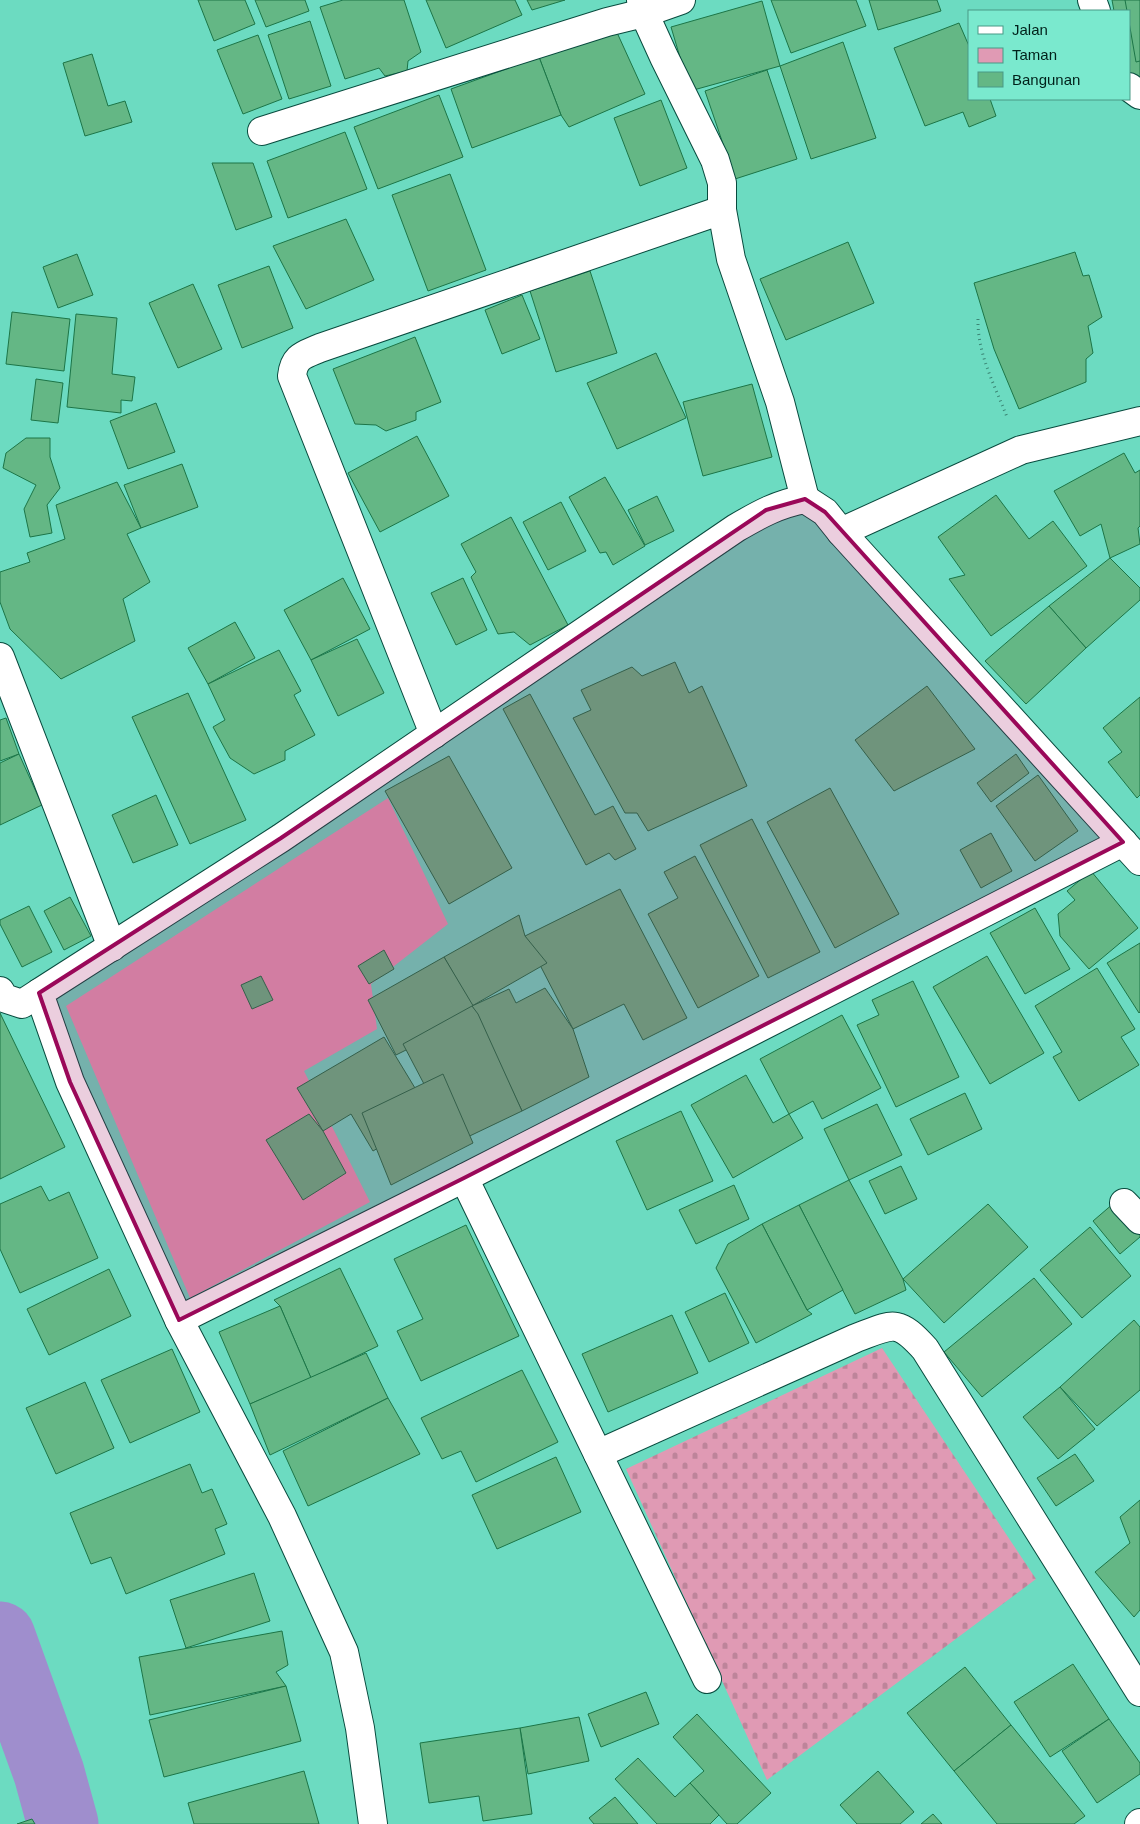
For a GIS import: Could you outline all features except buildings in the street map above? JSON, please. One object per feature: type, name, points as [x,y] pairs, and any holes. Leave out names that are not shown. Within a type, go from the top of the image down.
[{"type":"street","points":[[262,131],[598,25],[642,7],[681,0]]},
{"type":"street","points":[[178,1320],[1132,851],[841,532],[825,512],[806,499],[780,402],[731,259],[722,210],[722,183],[715,160],[664,57],[642,7]]},
{"type":"street","points":[[434,734],[292,376],[295,363],[300,356],[320,348],[722,210]]},
{"type":"street","points":[[841,532],[1021,450],[1140,421]]},
{"type":"street","points":[[0,991],[4,998],[22,1004],[281,838],[736,528],[766,510],[788,502],[806,499]]},
{"type":"street","points":[[0,657],[112,947]]},
{"type":"street","points":[[39,993],[70,1082],[178,1320],[282,1516],[344,1652],[360,1728],[373,1824]]},
{"type":"street","points":[[464,1178],[707,1679]]},
{"type":"street","points":[[598,1454],[856,1338],[884,1327],[898,1326],[912,1334],[925,1349],[1140,1692]]},
{"type":"path","points":[[978,319],[978,333],[988,369],[1021,450]]},
{"type":"highlighted area","points":[[805,499],[825,512],[1123,842],[464,1178],[179,1320],[70,1082],[39,993],[281,838],[766,510]]},
{"type":"green space","points":[[388,798],[448,924],[371,984],[377,1029],[304,1071],[370,1202],[190,1298],[66,1006]]},
{"type":"green space","points":[[882,1348],[1036,1579],[767,1780],[626,1469]]},
{"type":"waterway","points":[[0,1637],[49,1773],[63,1824]]}]
